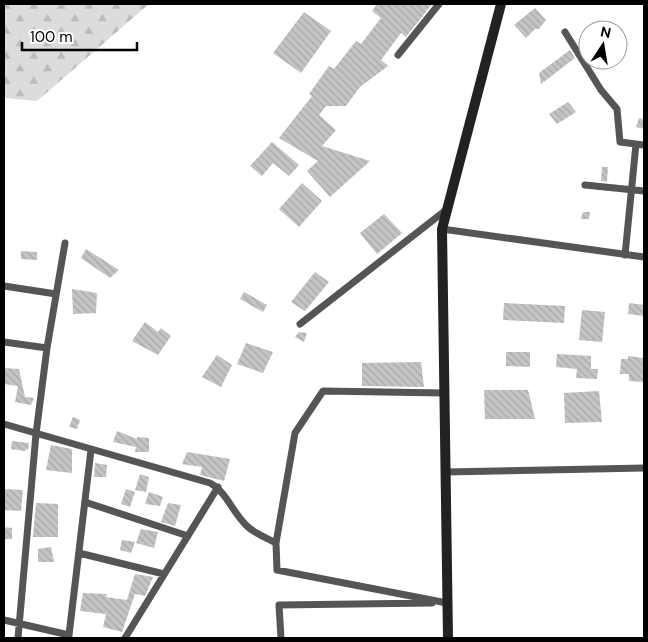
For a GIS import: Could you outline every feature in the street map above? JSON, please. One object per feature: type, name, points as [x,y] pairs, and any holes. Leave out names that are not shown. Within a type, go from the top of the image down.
[{"type":"main road","points":[[448,638],[442,229],[502,4]]},
{"type":"street","points":[[398,55],[439,4]]},
{"type":"street","points":[[564,32],[601,90],[617,109],[620,142],[644,145]]},
{"type":"street","points":[[626,255],[636,144]]},
{"type":"street","points":[[585,185],[644,191]]},
{"type":"street","points":[[300,324],[446,210]]},
{"type":"street","points":[[442,229],[644,257]]},
{"type":"street","points":[[18,638],[36,434],[47,348],[65,243]]},
{"type":"street","points":[[4,286],[56,294]]},
{"type":"street","points":[[4,342],[47,348]]},
{"type":"street","points":[[444,393],[323,391],[295,433],[276,543],[277,570],[447,603]]},
{"type":"street","points":[[4,424],[210,483],[218,487],[234,512],[249,528],[276,543]]},
{"type":"street","points":[[4,620],[69,636],[91,450]]},
{"type":"street","points":[[445,472],[644,468]]},
{"type":"street","points":[[125,638],[218,487]]},
{"type":"street","points":[[85,502],[188,536]]},
{"type":"street","points":[[79,553],[164,574]]},
{"type":"street","points":[[281,638],[279,605],[447,603]]},
{"type":"green space","points":[[4,4],[149,4],[37,101],[4,98]]},
{"type":"building","points":[[377,4],[432,4],[406,37],[401,33],[381,60],[388,66],[360,87],[346,106],[326,106],[319,115],[336,130],[322,146],[370,161],[330,197],[307,171],[318,161],[279,138],[312,96],[309,94],[329,66],[334,69],[356,41],[361,44],[381,18],[372,11]]},
{"type":"building","points":[[535,8],[546,20],[539,29],[535,29],[526,38],[514,25]]},
{"type":"building","points":[[304,12],[331,31],[301,73],[273,53]]},
{"type":"building","points":[[570,50],[575,58],[541,84],[539,73]]},
{"type":"building","points":[[568,102],[576,112],[557,124],[549,114]]},
{"type":"building","points":[[639,118],[644,119],[644,129],[636,127]]},
{"type":"building","points":[[272,142],[299,165],[289,176],[273,163],[262,176],[250,166]]},
{"type":"building","points":[[602,167],[608,167],[607,182],[601,181]]},
{"type":"building","points":[[302,183],[322,201],[299,227],[279,209]]},
{"type":"building","points":[[583,212],[590,212],[589,219],[581,219]]},
{"type":"building","points":[[384,214],[402,233],[377,254],[360,233]]},
{"type":"building","points":[[86,249],[119,270],[110,278],[81,258]]},
{"type":"building","points":[[21,251],[37,252],[37,260],[21,259]]},
{"type":"building","points":[[315,272],[329,282],[305,311],[291,302]]},
{"type":"building","points":[[72,289],[97,293],[96,313],[73,314]]},
{"type":"building","points":[[244,292],[267,305],[263,312],[240,299]]},
{"type":"building","points":[[504,303],[565,306],[564,323],[503,320]]},
{"type":"building","points":[[629,303],[644,305],[644,316],[628,314]]},
{"type":"building","points":[[582,310],[605,312],[602,342],[579,340]]},
{"type":"building","points":[[145,322],[158,332],[161,328],[171,336],[158,355],[132,341]]},
{"type":"building","points":[[299,332],[307,333],[304,342],[295,337]]},
{"type":"building","points":[[246,343],[273,352],[263,373],[237,364]]},
{"type":"building","points":[[506,352],[530,352],[530,367],[506,366]]},
{"type":"building","points":[[557,354],[591,356],[591,369],[598,369],[597,379],[576,378],[577,369],[556,367]]},
{"type":"building","points":[[217,355],[232,365],[221,387],[202,377]]},
{"type":"building","points":[[628,356],[644,358],[644,382],[629,381],[629,374],[620,374],[621,359],[628,359]]},
{"type":"building","points":[[421,362],[424,387],[362,386],[362,363]]},
{"type":"building","points":[[4,368],[19,369],[25,397],[34,398],[31,405],[15,402],[18,386],[4,384]]},
{"type":"building","points":[[484,390],[528,390],[535,419],[485,419]]},
{"type":"building","points":[[599,391],[602,422],[565,423],[564,393]]},
{"type":"building","points":[[73,417],[80,420],[77,429],[69,427]]},
{"type":"building","points":[[117,431],[137,439],[137,437],[149,438],[149,452],[135,452],[136,447],[113,442]]},
{"type":"building","points":[[12,441],[29,443],[28,449],[25,451],[11,449]]},
{"type":"building","points":[[51,445],[72,449],[72,473],[46,470]]},
{"type":"building","points":[[187,452],[230,459],[224,481],[200,475],[202,467],[182,464]]},
{"type":"building","points":[[95,463],[107,465],[106,477],[94,477]]},
{"type":"building","points":[[140,474],[149,477],[146,492],[135,490]]},
{"type":"building","points":[[4,489],[23,490],[21,511],[4,510]]},
{"type":"building","points":[[126,489],[135,492],[130,507],[121,504]]},
{"type":"building","points":[[149,492],[163,497],[160,506],[145,504]]},
{"type":"building","points":[[36,503],[58,504],[58,537],[33,537]]},
{"type":"building","points":[[168,503],[181,505],[175,526],[161,522]]},
{"type":"building","points":[[4,527],[12,528],[12,539],[4,539]]},
{"type":"building","points":[[141,529],[158,532],[154,548],[136,543]]},
{"type":"building","points":[[122,540],[135,542],[131,553],[120,550]]},
{"type":"building","points":[[51,547],[54,562],[38,562],[38,549]]},
{"type":"building","points":[[135,574],[153,577],[145,596],[135,594],[122,632],[103,627],[106,614],[80,611],[83,593],[107,594],[106,597],[127,600]]}]
